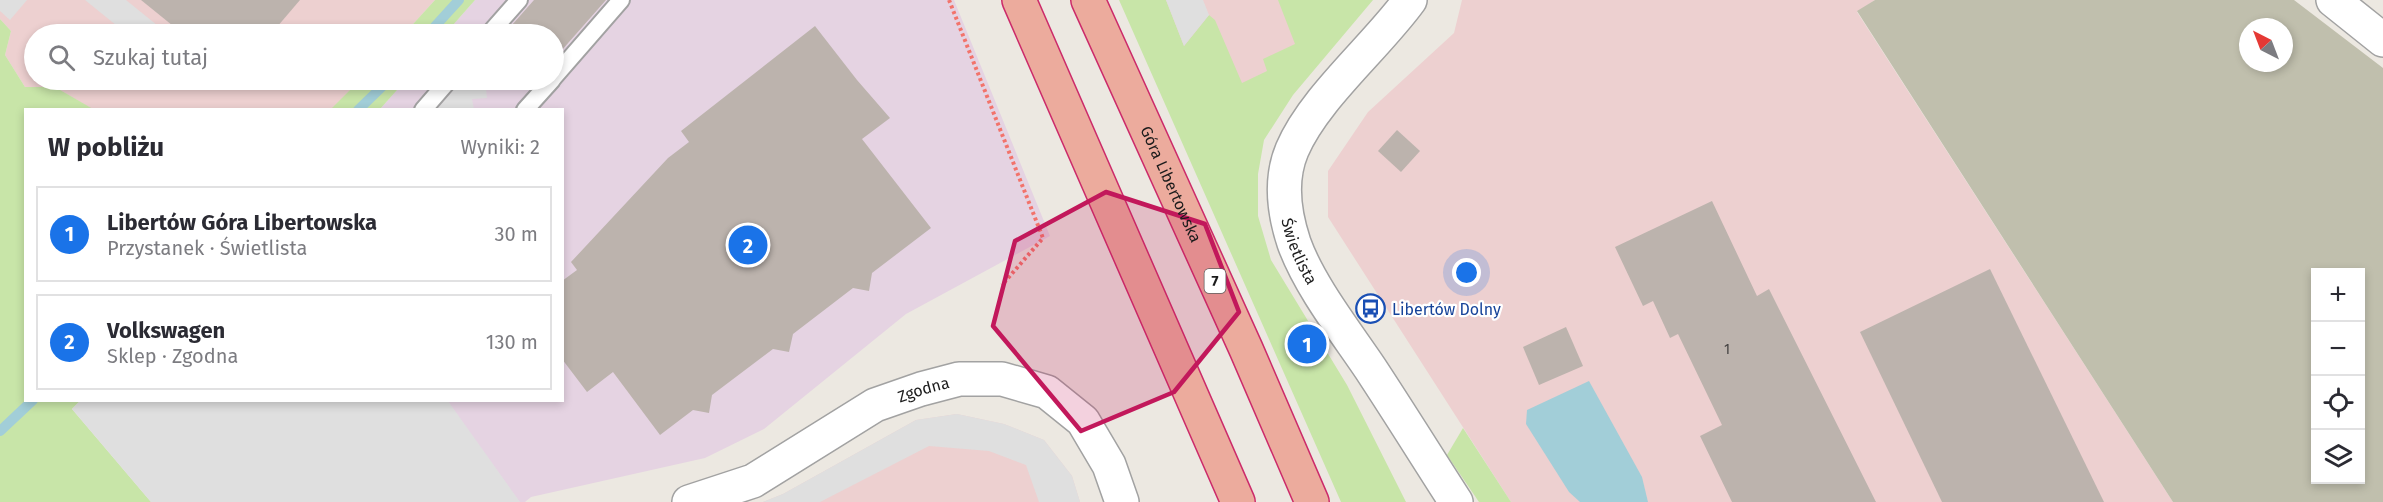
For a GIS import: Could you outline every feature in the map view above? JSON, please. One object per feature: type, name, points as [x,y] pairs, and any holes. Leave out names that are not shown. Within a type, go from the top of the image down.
[{"type":"highway","points":[[1019,0],[1238,502]]},
{"type":"highway","name":"Góra Libertowska","points":[[1088,0],[1246,349],[1312,502]]},
{"type":"street","name":"Świetlista","points":[[1410,0],[1306,124],[1286,168],[1285,207],[1295,246],[1319,291],[1456,502]]},
{"type":"street","points":[[2333,0],[2383,40]]},
{"type":"street","name":"Zgodna","points":[[689,502],[753,481],[875,405],[959,379],[1002,379],[1047,392],[1083,421],[1109,465],[1122,502]]},
{"type":"lane","points":[[498,24],[519,0]]},
{"type":"lane","points":[[564,65],[621,0]]},
{"type":"lane","points":[[425,108],[440,90]]},
{"type":"lane","points":[[527,108],[542,90]]},
{"type":"path","points":[[949,0],[1043,238],[1002,285]]},
{"type":"highlighted area","points":[[1106,192],[1205,224],[1239,312],[1174,392],[1081,431],[993,326],[1015,241]]},
{"type":"shaded area","points":[[0,0],[435,0],[413,24],[24,24],[24,85],[5,55],[11,31],[0,19]]},
{"type":"shaded area","points":[[0,0],[27,0],[10,20],[0,11]]},
{"type":"shaded area","points":[[85,0],[126,0],[156,24],[115,24]]},
{"type":"shaded area","points":[[475,0],[954,0],[1050,236],[906,314],[764,429],[705,458],[531,497],[525,502],[151,502],[81,402],[564,402],[564,108],[381,108],[397,90],[564,90],[564,24],[454,24]]},
{"type":"shaded area","points":[[1158,0],[1360,0],[1205,121]]},
{"type":"shaded area","points":[[1166,0],[1203,0],[1209,15],[1184,46]]},
{"type":"shaded area","points":[[1462,0],[1875,0],[1857,12],[2173,502],[1511,502],[1328,217],[1328,171],[1368,112],[1454,33]]},
{"type":"shaded area","points":[[1875,0],[2294,0],[2383,68],[2383,502],[2173,502],[1857,11]]},
{"type":"shaded area","points":[[60,90],[350,90],[333,108],[90,108]]},
{"type":"shaded area","points":[[453,90],[486,90],[487,98],[472,99],[474,108],[438,108]]},
{"type":"shaded area","points":[[79,402],[449,402],[520,502],[151,502],[72,409]]},
{"type":"shaded area","points":[[957,414],[1004,424],[1044,440],[1072,476],[1080,502],[763,502],[783,494],[916,420]]},
{"type":"shaded area","points":[[957,414],[1004,424],[1044,440],[1072,476],[1080,502],[1039,502],[1026,465],[989,451],[929,446],[820,502],[763,502],[783,494],[916,420]]},
{"type":"green space","points":[[435,0],[475,0],[454,24],[413,24]]},
{"type":"green space","points":[[1119,0],[1166,0],[1184,46],[1209,15],[1215,20],[1242,83],[1267,71],[1263,59],[1295,44],[1278,0],[1373,0],[1293,95],[1264,140],[1258,174],[1258,216],[1271,260],[1347,385],[1406,502],[1341,502]]},
{"type":"green space","points":[[0,19],[11,31],[5,55],[24,85],[24,90],[60,90],[91,108],[24,108],[24,402],[79,402],[72,409],[151,502],[0,502]]},
{"type":"green space","points":[[350,90],[397,90],[381,108],[332,108]]},
{"type":"green space","points":[[1463,428],[1511,502],[1479,502],[1447,455]]},
{"type":"water","points":[[1589,381],[1642,477],[1648,502],[1580,502],[1569,492],[1526,424],[1527,410]]},
{"type":"building","points":[[141,0],[300,0],[280,24],[171,24]]},
{"type":"building","points":[[534,0],[606,0],[564,48],[564,24],[513,24]]},
{"type":"building","points":[[815,26],[890,118],[862,139],[931,228],[872,273],[869,291],[853,288],[793,334],[789,352],[773,349],[712,395],[709,413],[693,410],[660,435],[613,372],[587,392],[564,362],[564,280],[577,270],[571,262],[668,158],[689,142],[681,131]]},
{"type":"building","points":[[1397,130],[1420,151],[1401,172],[1378,151]]},
{"type":"building","points":[[1712,201],[1757,296],[1769,289],[1876,502],[1732,502],[1700,436],[1722,425],[1678,334],[1670,338],[1653,301],[1643,306],[1615,247]]},
{"type":"building","points":[[1990,269],[2104,502],[1942,502],[1860,332]]},
{"type":"building","points":[[1566,327],[1583,366],[1539,385],[1523,347]]},
{"type":"waterway","points":[[437,24],[459,0]]},
{"type":"waterway","points":[[360,108],[379,90]]},
{"type":"waterway","points":[[0,431],[31,402]]},
{"type":"place","name":"Volkswagen","points":[[748,245]]},
{"type":"place","name":"Libertów Dolny","points":[[1371,309]]},
{"type":"place","name":"Libertów Góra Libertowska","points":[[1307,344]]}]
